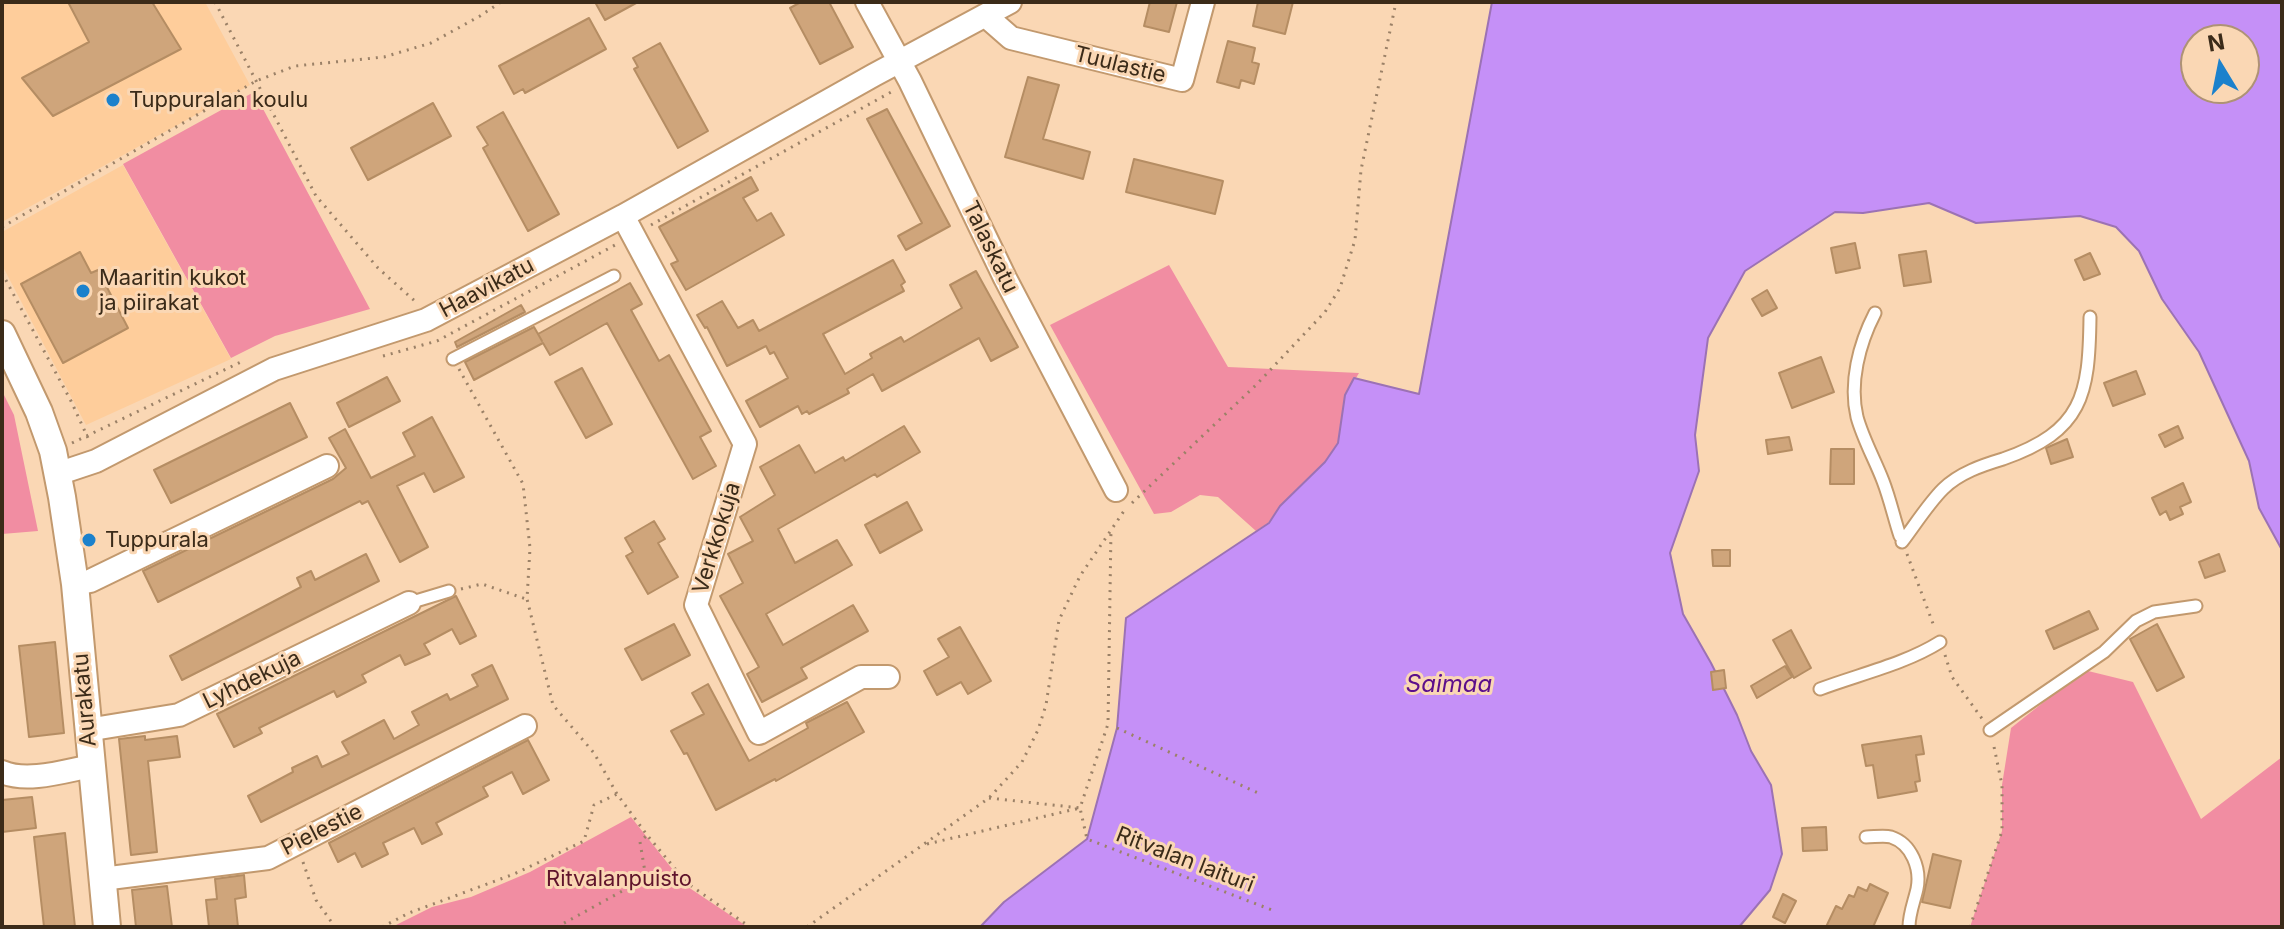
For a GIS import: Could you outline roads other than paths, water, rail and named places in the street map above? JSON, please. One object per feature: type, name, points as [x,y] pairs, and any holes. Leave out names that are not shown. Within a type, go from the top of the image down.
[{"type":"street","name":"Talaskatu","points":[[867,2],[1005,278],[1116,490]]},
{"type":"street","name":"Haavikatu","points":[[57,474],[96,461],[274,369],[423,313],[623,216],[1010,2]]},
{"type":"street","name":"Tuulastie","points":[[987,17],[1011,38],[1182,80],[1203,2]]},
{"type":"street","name":"Verkkokuja","points":[[623,216],[745,444],[696,605],[759,733],[861,677],[888,677]]},
{"type":"street","name":"Aurakatu","points":[[2,334],[39,412],[53,451],[75,584],[107,927]]},
{"type":"street","points":[[75,584],[90,581],[327,466]]},
{"type":"street","name":"Lyhdekuja","points":[[87,730],[179,715],[409,603]]},
{"type":"street","name":"Pielestie","points":[[102,879],[268,858],[525,726]]},
{"type":"street","points":[[2,772],[13,777],[91,766]]},
{"type":"lane","points":[[453,359],[614,276]]},
{"type":"lane","points":[[1875,313],[1864,334],[1859,357],[1854,390],[1857,417],[1884,484],[1901,539],[1944,488],[1975,468],[2030,450],[2070,419],[2089,367],[2090,317]]},
{"type":"lane","points":[[409,603],[449,591]]},
{"type":"lane","points":[[1990,730],[2104,652],[2136,621],[2154,612],[2196,606]]},
{"type":"lane","points":[[1820,689],[1916,657],[1940,642]]},
{"type":"lane","points":[[1866,837],[1889,836],[1905,844],[1915,861],[1918,886],[1909,927]]},
{"type":"water","name":"Saimaa","points":[[1492,2],[2282,2],[2282,550],[2259,508],[2249,461],[2199,352],[2162,299],[2139,251],[2116,227],[2080,216],[1976,223],[1929,203],[1863,213],[1835,212],[1745,271],[1708,338],[1695,435],[1699,471],[1670,553],[1683,614],[1711,663],[1751,751],[1771,785],[1782,854],[1770,890],[1739,927],[980,927],[1004,902],[1087,839],[1117,728],[1126,618],[1269,523],[1280,506],[1325,462],[1338,443],[1345,395],[1354,378],[1419,394]]},
{"type":"place","name":"Tuppuralan koulu","points":[[113,100]]},
{"type":"place","name":"Maaritin kukot ja piirakat","points":[[83,291]]},
{"type":"place","name":"Tuppurala","points":[[89,540]]},
{"type":"park label","name":"Ritvalanpuisto","points":[[619,879]]}]
